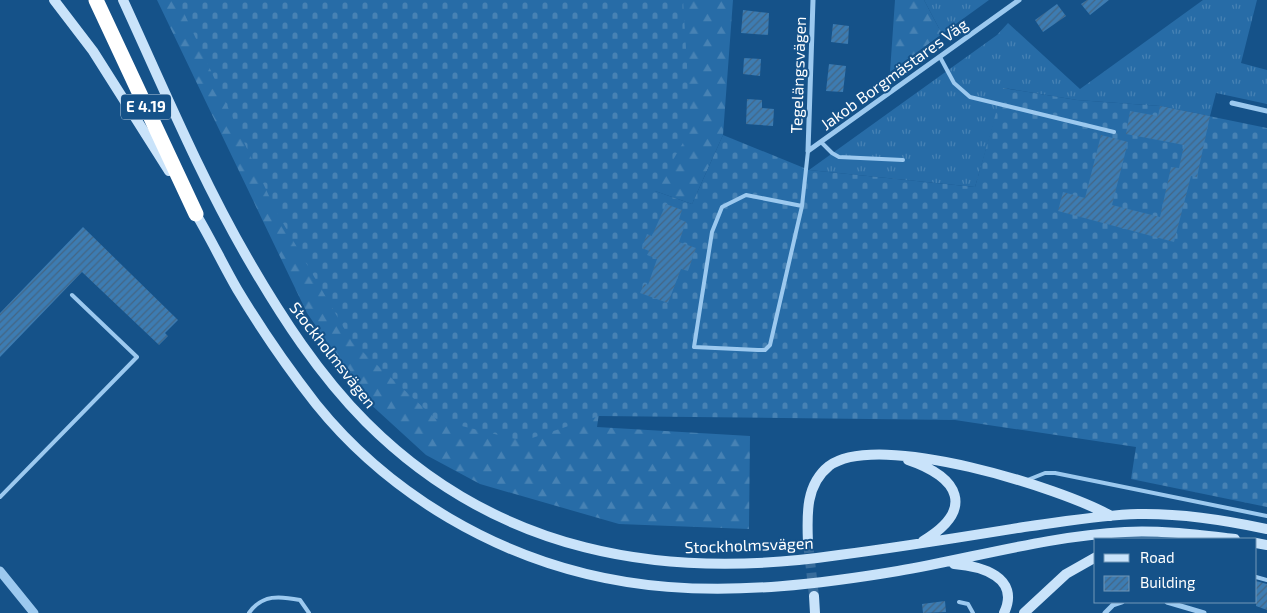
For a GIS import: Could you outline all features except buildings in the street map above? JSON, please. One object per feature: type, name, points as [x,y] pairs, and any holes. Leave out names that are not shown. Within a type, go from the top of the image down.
[{"type":"highway","name":"E 4.19","points":[[96,0],[196,214]]},
{"type":"main road","points":[[54,0],[93,51],[196,214]]},
{"type":"main road","name":"Stockholmsvägen","points":[[123,0],[218,201],[247,257],[275,304],[303,345],[365,421],[433,478],[467,501],[516,526],[584,548],[652,561],[715,564],[786,562],[1111,516],[1186,516],[1267,529]]},
{"type":"main road","name":"E 4.19","points":[[196,214],[262,330],[318,407],[346,437],[396,482],[425,504],[484,538],[550,566],[628,584],[700,590],[771,588],[946,563],[1009,549],[1098,534],[1128,532],[1162,533],[1223,538]]},
{"type":"main road","points":[[808,543],[810,493],[820,475],[829,466],[856,455],[895,456],[959,464],[1084,503],[1111,516]]},
{"type":"main road","points":[[895,456],[936,472],[945,479],[955,495],[953,512],[949,520],[934,534],[919,543]]},
{"type":"main road","points":[[1142,538],[1162,533]]},
{"type":"main road","points":[[1024,613],[1066,574],[1094,557]]},
{"type":"main road","points":[[946,563],[978,567],[996,576],[1006,591],[1008,599],[1004,613]]},
{"type":"main road","points":[[814,596],[815,613]]},
{"type":"street","name":"Tegelängsvägen","points":[[808,151],[813,0]]},
{"type":"street","name":"Jakob Borgmästares Väg","points":[[808,151],[1019,0]]},
{"type":"street","points":[[1232,103],[1267,111]]},
{"type":"street","points":[[0,571],[34,613]]},
{"type":"street","points":[[1105,613],[1113,605],[1119,603]]},
{"type":"street","points":[[1170,603],[1204,613]]},
{"type":"lane","points":[[940,57],[954,83],[970,97],[1114,132]]},
{"type":"lane","points":[[821,142],[832,153],[840,157],[903,160]]},
{"type":"lane","points":[[802,206],[746,195],[722,207],[712,232],[694,347],[765,350],[770,345],[802,206],[808,151]]},
{"type":"lane","points":[[0,497],[137,357],[72,295]]},
{"type":"lane","points":[[1021,482],[1045,473],[1055,472],[1267,516]]},
{"type":"lane","points":[[249,613],[255,604],[278,596],[300,600],[309,613]]},
{"type":"lane","points":[[959,602],[968,604],[973,613]]},
{"type":"green space","points":[[157,0],[733,0],[723,135],[692,204],[655,191],[615,301],[597,427],[750,436],[749,529],[619,524],[480,484],[426,455],[368,402],[307,313]]},
{"type":"green space","points":[[178,0],[683,0],[691,129],[655,191],[692,204],[723,135],[809,170],[975,187],[1003,88],[1077,100],[1160,106],[1267,128],[1267,507],[1131,479],[1136,447],[955,420],[599,416],[523,441],[437,420],[352,342],[276,211]]},
{"type":"green space","points":[[895,0],[924,0],[942,34],[890,72]]},
{"type":"green space","points":[[924,0],[989,0],[942,34]]},
{"type":"green space","points":[[1203,0],[1257,0],[1241,63],[1267,70],[1267,104],[1216,93],[1210,116],[1160,106],[1077,100],[1004,88],[975,187],[809,170],[997,35],[1008,23],[1080,89]]},
{"type":"tunnel","points":[[808,543],[814,596]]}]
